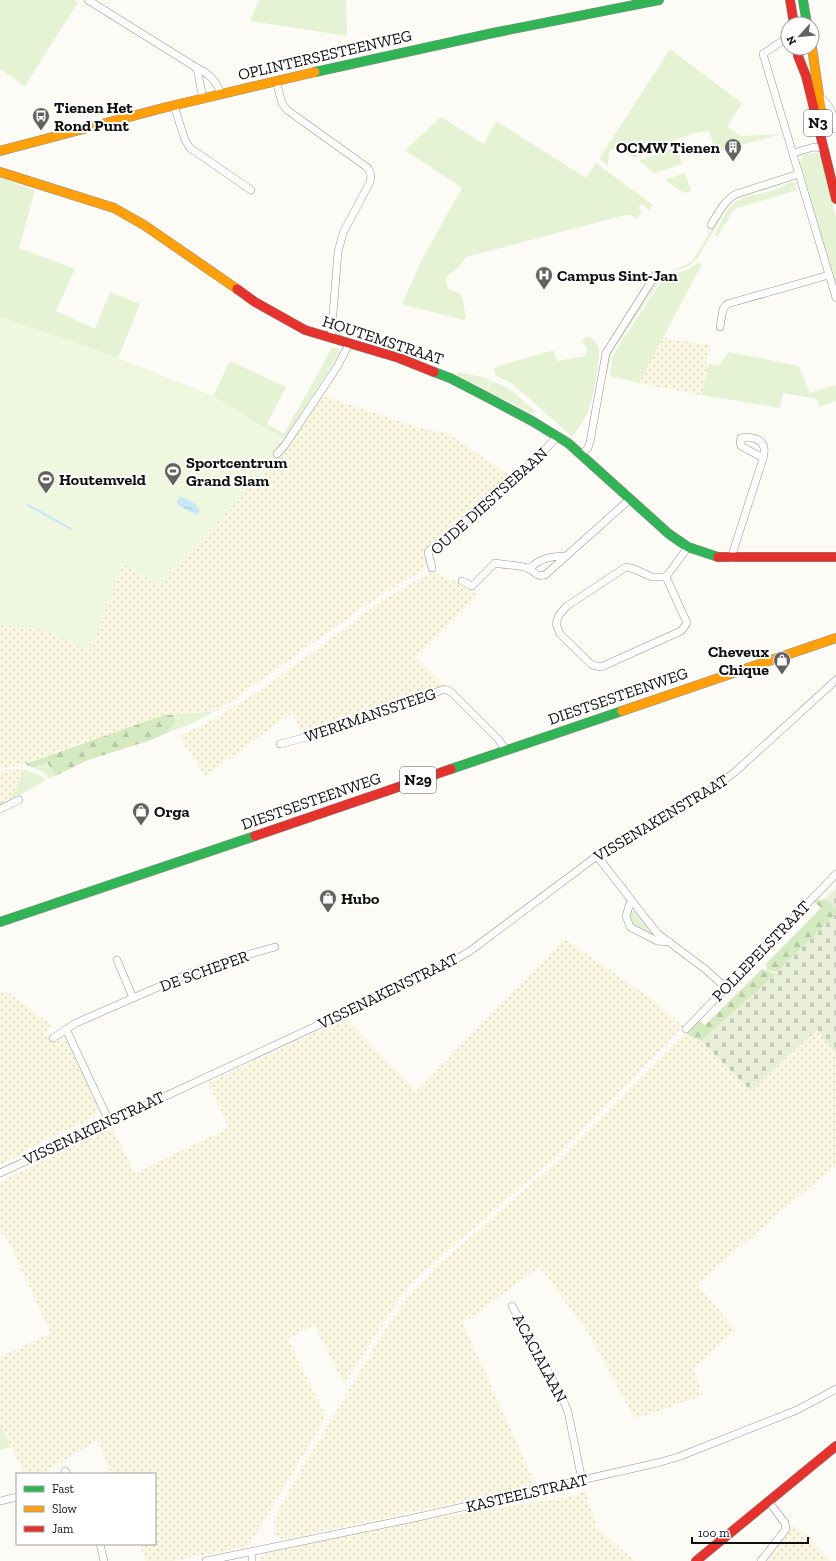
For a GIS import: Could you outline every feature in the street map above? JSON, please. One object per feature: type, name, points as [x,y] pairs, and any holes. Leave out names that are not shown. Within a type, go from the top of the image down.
[{"type":"street","points":[[88,0],[206,73],[217,83],[221,94]]},
{"type":"street","name":"OPLINTERSESTEENWEG","points":[[0,152],[174,106],[276,81],[464,38],[659,0]]},
{"type":"street","points":[[790,0],[793,16]]},
{"type":"street","points":[[803,0],[806,16]]},
{"type":"street","points":[[780,42],[763,54],[836,298]]},
{"type":"street","name":"N3","points":[[798,56],[806,76],[836,199]]},
{"type":"street","name":"N3","points":[[813,56],[823,123],[836,181]]},
{"type":"street","points":[[197,68],[203,99]]},
{"type":"street","points":[[276,81],[282,103],[287,110],[368,168],[371,175],[370,182],[343,233],[338,252],[331,338]]},
{"type":"street","points":[[820,97],[828,104],[833,113],[836,129]]},
{"type":"street","points":[[174,106],[185,140],[190,148],[251,190]]},
{"type":"street","points":[[793,153],[814,147],[824,148]]},
{"type":"street","name":"HOUTEMSTRAAT","points":[[0,172],[114,208],[144,225],[274,314],[305,330],[399,358],[450,378],[499,403],[558,436],[630,499],[658,526],[688,547],[715,557],[731,558],[836,556]]},
{"type":"street","points":[[711,225],[722,206],[736,194],[799,174]]},
{"type":"street","points":[[581,455],[588,448],[590,442],[606,353],[656,274]]},
{"type":"street","points":[[720,327],[723,309],[727,304],[829,275]]},
{"type":"street","points":[[277,454],[285,445],[338,368],[349,344]]},
{"type":"street","name":"OUDE DIESTSEBAAN","points":[[432,568],[428,552],[536,459],[558,436]]},
{"type":"street","points":[[731,558],[763,458]]},
{"type":"street","points":[[462,581],[472,586],[495,563],[529,569],[535,575],[545,575],[630,499]]},
{"type":"street","points":[[666,577],[688,547]]},
{"type":"street","points":[[529,569],[540,560],[554,556],[566,556]]},
{"type":"street","points":[[626,567],[652,577],[666,577],[687,623],[681,631],[601,667],[592,665],[560,634],[556,624],[559,615],[567,606],[626,567]]},
{"type":"street","name":"DIESTSESTEENWEG","points":[[0,922],[836,638]]},
{"type":"street","name":"VISSENAKENSTRAAT","points":[[0,1173],[109,1121],[439,969],[470,950],[597,856],[702,796],[735,772],[836,680]]},
{"type":"street","name":"WERKMANSSTEEG","points":[[280,744],[322,734],[445,689],[451,692],[498,739],[506,750]]},
{"type":"street","points":[[0,809],[19,800]]},
{"type":"street","points":[[597,856],[658,933],[726,987]]},
{"type":"street","name":"POLLEPELSTRAAT","points":[[686,1029],[836,874]]},
{"type":"street","points":[[632,900],[626,916],[630,927],[657,941],[669,942]]},
{"type":"street","name":"DE SCHEPER","points":[[53,1038],[76,1023],[218,963],[275,947]]},
{"type":"street","points":[[117,960],[133,998]]},
{"type":"street","points":[[66,1029],[109,1121]]},
{"type":"street","name":"ACACIALAAN","points":[[512,1306],[562,1397],[568,1412],[582,1480]]},
{"type":"street","name":"KASTEELSTRAAT","points":[[206,1561],[582,1480],[678,1457],[796,1410],[836,1389]]},
{"type":"street","points":[[696,1561],[836,1446]]},
{"type":"street","points":[[0,1501],[16,1497]]},
{"type":"street","points":[[762,1561],[786,1529],[785,1523],[769,1502]]},
{"type":"street","points":[[100,1545],[104,1561]]},
{"type":"street","points":[[252,1552],[252,1561]]},
{"type":"shaded area","points":[[663,338],[711,345],[706,363],[709,364],[701,395],[639,383]]},
{"type":"shaded area","points":[[323,396],[421,428],[449,434],[510,476],[422,553],[426,559],[426,565],[423,570],[378,597],[223,707],[75,745],[21,765],[0,768],[0,625],[45,630],[90,650],[124,564],[161,586],[181,561],[286,450]]},
{"type":"shaded area","points":[[433,572],[465,586],[475,593],[476,597],[416,657],[443,684],[438,689],[303,737],[292,713],[205,776],[179,736],[211,721],[264,688],[380,602],[426,574]]},
{"type":"shaded area","points":[[24,769],[19,786],[11,798],[0,806],[0,771]]},
{"type":"shaded area","points":[[565,939],[650,998],[683,1026],[558,1155],[436,1261],[411,1285],[399,1299],[344,1384],[314,1325],[288,1339],[326,1417],[249,1546],[173,1561],[146,1561],[139,1545],[156,1545],[156,1473],[111,1473],[98,1440],[43,1473],[24,1473],[0,1425],[0,1357],[51,1333],[7,1239],[0,1232],[0,1182],[112,1127],[135,1173],[229,1128],[208,1083],[346,1018],[416,1092]]},
{"type":"shaded area","points":[[6,991],[51,1025],[44,1034],[52,1042],[61,1038],[67,1042],[98,1107],[98,1112],[95,1117],[41,1142],[0,1166],[0,994]]},
{"type":"shaded area","points":[[817,1030],[836,1053],[836,1166],[697,1284],[736,1330],[693,1368],[703,1395],[635,1419],[589,1334],[540,1267],[463,1323],[536,1486],[280,1539],[275,1533],[274,1519],[294,1482],[385,1330],[408,1297],[435,1268],[562,1157],[685,1033],[701,1041],[751,1091]]},
{"type":"shaded area","points":[[585,1491],[598,1529],[635,1561],[259,1561],[264,1554],[302,1545],[423,1520],[569,1497]]},
{"type":"shaded area","points":[[792,1525],[807,1535],[831,1561],[764,1561]]},
{"type":"green space","points":[[0,0],[74,0],[78,2],[25,86],[0,69]]},
{"type":"green space","points":[[259,0],[346,0],[347,36],[250,21]]},
{"type":"green space","points":[[670,49],[742,103],[727,127],[741,136],[781,134],[716,152],[709,131],[690,134],[634,158],[618,147],[609,152],[608,166],[599,159]]},
{"type":"green space","points":[[441,117],[484,144],[496,121],[586,178],[596,163],[653,205],[649,210],[642,204],[638,208],[642,212],[636,219],[631,215],[625,215],[466,257],[456,270],[447,276],[446,280],[448,289],[459,293],[462,296],[466,318],[463,320],[402,304],[421,261],[462,188],[405,150]]},
{"type":"green space","points":[[676,147],[682,164],[655,173],[639,161]]},
{"type":"green space","points":[[817,153],[821,156],[836,218],[836,286],[800,162],[804,154]]},
{"type":"green space","points":[[685,173],[691,191],[684,193],[665,180]]},
{"type":"green space","points":[[0,178],[35,190],[19,248],[75,269],[56,311],[95,329],[110,292],[140,304],[118,358],[0,317]]},
{"type":"green space","points":[[787,181],[780,185],[734,200],[730,203],[697,259],[687,267],[668,272],[661,279],[612,352],[607,374],[605,373],[609,355],[624,329],[662,274],[684,266],[693,260],[722,212],[733,199]]},
{"type":"green space","points":[[789,182],[794,182],[797,190],[734,209],[717,237],[715,235],[725,214],[734,203],[740,199],[776,190]]},
{"type":"green space","points":[[698,263],[702,264],[639,383],[610,376],[612,359],[615,352],[663,279],[670,275],[688,270]]},
{"type":"green space","points":[[0,317],[118,358],[213,396],[290,445],[181,561],[161,586],[124,564],[90,651],[45,630],[0,625]]},
{"type":"green space","points":[[587,337],[591,338],[598,345],[599,356],[597,372],[592,399],[587,414],[572,437],[513,384],[495,375],[494,369],[495,367],[551,351],[554,351],[557,361],[585,356],[587,348],[581,341]]},
{"type":"green space","points":[[332,347],[339,349],[339,354],[284,440],[213,396],[230,361],[286,387],[267,424],[284,434]]},
{"type":"green space","points":[[729,352],[799,366],[810,393],[836,385],[836,401],[819,407],[817,399],[783,393],[780,408],[701,395],[709,364],[718,366]]},
{"type":"green space","points":[[459,372],[490,379],[487,390],[457,376],[457,373]]},
{"type":"green space","points":[[491,381],[514,393],[534,410],[533,413],[488,391]]},
{"type":"green space","points":[[223,707],[191,724],[167,733],[172,728],[175,720],[173,715],[209,712]]},
{"type":"green space","points":[[164,715],[173,715],[175,720],[174,724],[167,733],[151,740],[88,760],[55,776],[47,762],[34,768],[25,764]]},
{"type":"green space","points":[[47,762],[55,776],[49,779],[46,774],[34,768]]},
{"type":"green space","points":[[24,769],[43,777],[45,781],[5,803],[15,792]]},
{"type":"green space","points":[[836,888],[836,908],[825,899]]},
{"type":"green space","points":[[825,899],[836,908],[836,914],[777,972],[767,970],[766,964],[821,908],[814,901]]},
{"type":"green space","points":[[635,911],[654,934],[653,936],[633,925],[630,918],[630,912]]},
{"type":"green space","points":[[836,914],[836,1053],[817,1030],[751,1091],[701,1041],[772,977]]},
{"type":"green space","points":[[762,969],[776,974],[701,1041],[685,1033],[698,1019],[705,1025]]},
{"type":"green space","points":[[0,1425],[11,1447],[0,1450]]},
{"type":"water","points":[[179,497],[182,497],[196,505],[200,510],[197,515],[179,506],[177,503]]},
{"type":"waterway","points":[[28,505],[71,529]]},
{"type":"traffic: fast","points":[[315,72],[493,33],[659,0]]},
{"type":"traffic: fast","points":[[803,0],[806,16]]},
{"type":"traffic: fast","points":[[434,372],[450,378],[485,396],[532,421],[568,443],[669,534],[688,547],[718,557]]},
{"type":"traffic: fast","points":[[451,769],[622,711]]},
{"type":"traffic: fast","points":[[0,922],[255,836]]},
{"type":"traffic: slow","points":[[813,56],[821,109]]},
{"type":"traffic: slow","points":[[0,151],[163,108],[315,72]]},
{"type":"traffic: slow","points":[[0,172],[114,208],[144,225],[237,289]]},
{"type":"traffic: slow","points":[[622,711],[836,638]]},
{"type":"traffic: jam","points":[[790,0],[793,16]]},
{"type":"traffic: jam","points":[[798,56],[806,76],[836,199]]},
{"type":"traffic: jam","points":[[237,289],[255,302],[305,330],[399,358],[434,372]]},
{"type":"traffic: jam","points":[[718,557],[836,557]]},
{"type":"traffic: jam","points":[[255,836],[451,769]]},
{"type":"traffic: jam","points":[[696,1561],[836,1446]]},
{"type":"place","name":"Tienen Het Rond Punt","points":[[41,131]]},
{"type":"place","name":"OCMW Tienen","points":[[733,162]]},
{"type":"place","name":"Campus Sint-Jan","points":[[544,290]]},
{"type":"place","name":"Sportcentrum Grand Slam","points":[[173,486]]},
{"type":"place","name":"Houtemveld","points":[[46,494]]},
{"type":"place","name":"Cheveux Chique","points":[[782,675]]},
{"type":"place","name":"Orga","points":[[141,826]]},
{"type":"place","name":"Hubo","points":[[328,913]]}]
